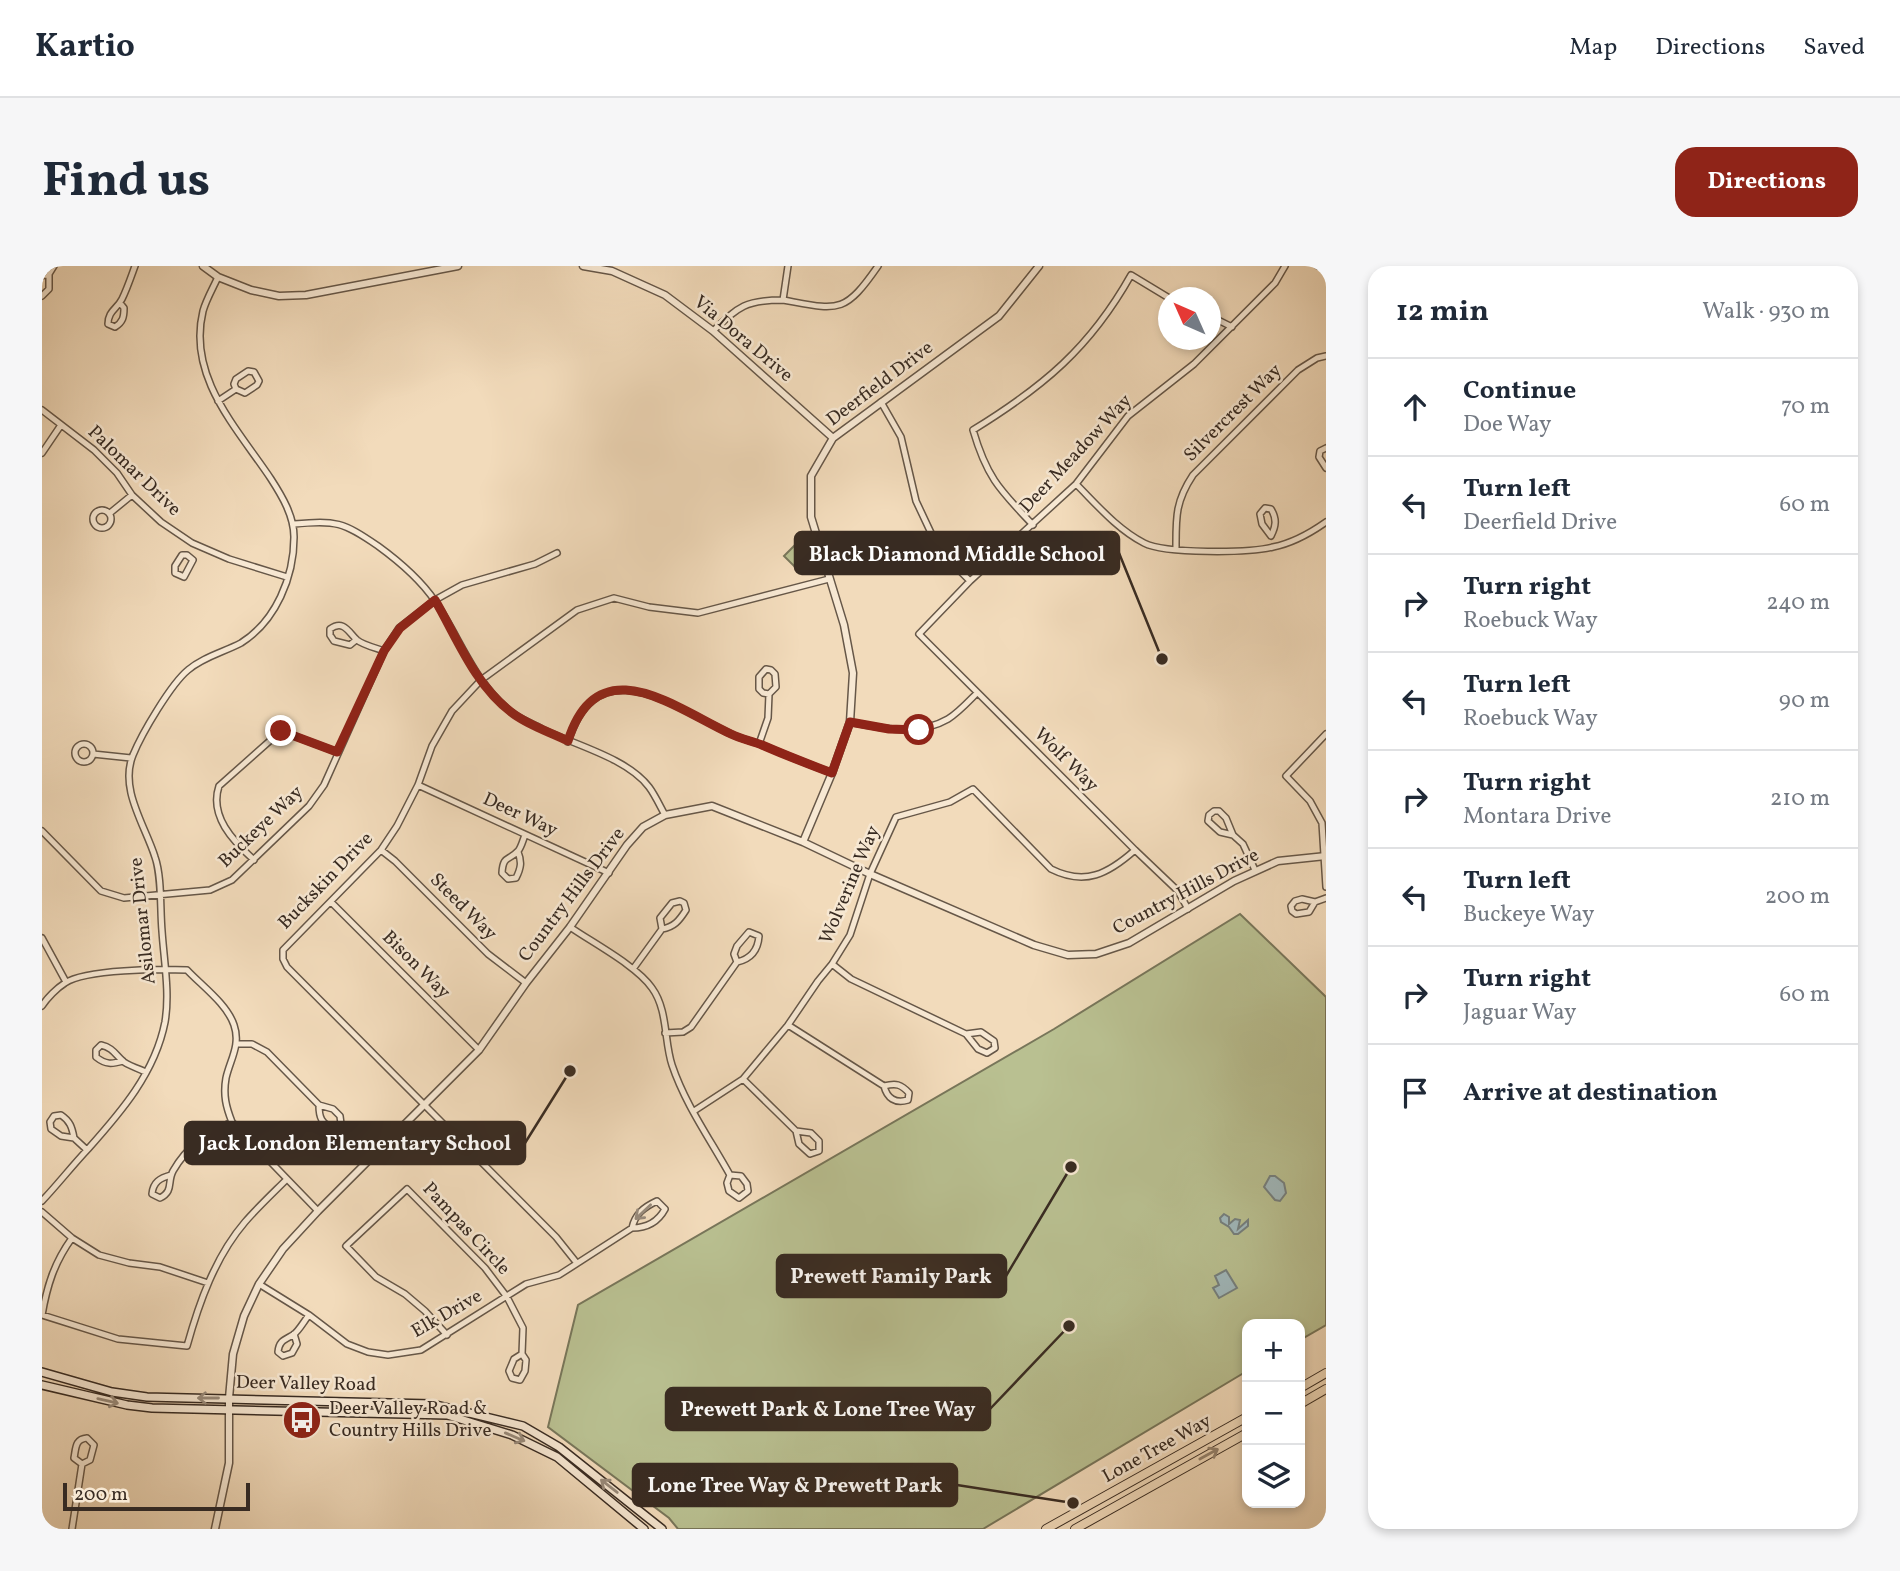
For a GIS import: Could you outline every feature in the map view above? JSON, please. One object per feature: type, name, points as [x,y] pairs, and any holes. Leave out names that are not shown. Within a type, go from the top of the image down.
[{"type":"main road","name":"Deer Valley Road","points":[[42,1372],[130,1395],[432,1404],[523,1426],[559,1447],[662,1529]]},
{"type":"main road","points":[[1305,1385],[1326,1374]]},
{"type":"main road","name":"Deer Valley Road","points":[[42,1385],[139,1407],[447,1415],[512,1435],[557,1457],[644,1529]]},
{"type":"main road","points":[[1305,1401],[1326,1389]]},
{"type":"main road","name":"Lone Tree Way","points":[[1046,1529],[1242,1420]]},
{"type":"main road","name":"Lone Tree Way","points":[[1075,1529],[1242,1436]]},
{"type":"street","points":[[42,296],[49,289],[45,275],[54,266]]},
{"type":"street","points":[[120,303],[135,266]]},
{"type":"street","points":[[203,266],[218,277],[251,290],[279,296],[306,295],[458,266]]},
{"type":"street","name":"Via Dora Drive","points":[[583,266],[613,269],[665,295],[713,331],[833,438]]},
{"type":"street","points":[[783,300],[788,266]]},
{"type":"street","points":[[713,331],[734,310],[757,300],[783,300],[828,308],[841,306],[860,292],[878,266]]},
{"type":"street","name":"Deerfield Drive","points":[[803,842],[850,722],[853,673],[844,625],[811,517],[811,476],[833,438],[999,316],[1040,266]]},
{"type":"street","name":"Deer Meadow Way","points":[[919,634],[970,581],[1076,484],[1128,416],[1194,364],[1275,283],[1285,266]]},
{"type":"street","points":[[1318,266],[1326,269]]},
{"type":"street","points":[[1033,525],[995,485],[982,460],[973,430],[1018,402],[1059,369],[1093,334],[1131,275],[1158,291]]},
{"type":"street","name":"Asilomar Drive","points":[[42,1201],[110,1125],[136,1091],[165,1022],[167,999],[157,859],[136,810],[129,785],[131,758],[141,737],[180,678],[190,668],[242,642],[264,625],[279,601],[293,558],[294,524],[280,493],[218,401],[206,378],[200,357],[203,310],[218,277]]},
{"type":"street","points":[[1221,322],[1232,327]]},
{"type":"street","name":"Silvercrest Way","points":[[1176,549],[1176,513],[1181,493],[1193,475],[1298,370],[1317,358],[1326,356]]},
{"type":"street","points":[[248,371],[258,376],[257,386],[245,393],[236,389],[236,379],[248,371]]},
{"type":"street","points":[[218,401],[236,389]]},
{"type":"street","points":[[881,402],[901,437],[916,501],[932,535],[950,561],[970,581]]},
{"type":"street","name":"Palomar Drive","points":[[42,410],[94,450],[117,473],[132,495],[161,522],[192,543],[229,559],[287,577]]},
{"type":"street","points":[[42,453],[61,425]]},
{"type":"street","points":[[1326,448],[1320,452],[1319,457],[1326,468]]},
{"type":"street","points":[[1076,484],[1120,528],[1147,545],[1200,552],[1272,548],[1305,537],[1326,522]]},
{"type":"street","points":[[110,513],[132,495]]},
{"type":"street","points":[[1271,536],[1276,527],[1275,516],[1271,509],[1265,508],[1260,514],[1262,524],[1271,536],[1272,548]]},
{"type":"street","points":[[294,524],[324,521],[351,528],[413,573],[435,600],[481,680],[495,699],[513,714],[621,764],[648,786],[665,815]]},
{"type":"street","points":[[187,555],[192,543]]},
{"type":"street","name":"Buckeye Way","points":[[42,831],[101,891],[124,898],[210,890],[232,880],[309,806],[324,785],[384,651],[400,628],[435,600],[462,585],[535,564],[557,553]]},
{"type":"street","name":"Buckskin Drive","points":[[576,1262],[556,1237],[287,967],[283,950],[380,850],[397,826],[418,785],[432,746],[452,711],[481,680],[577,610],[614,598],[649,607],[698,613],[829,579]]},
{"type":"street","points":[[356,640],[349,645],[334,640],[330,629],[335,625],[342,625],[352,631],[356,640],[384,651]]},
{"type":"street","name":"Wolf Way","points":[[919,634],[1178,891],[1188,909]]},
{"type":"street","points":[[760,744],[768,718],[769,694],[776,687],[775,674],[766,669],[759,677],[760,689],[769,694]]},
{"type":"street","points":[[568,741],[574,724],[586,707],[603,693],[626,690],[654,694],[734,735],[832,773]]},
{"type":"street","points":[[850,722],[889,729],[919,730],[948,719],[977,693]]},
{"type":"street","points":[[254,860],[230,838],[220,816],[216,796],[219,786],[281,731],[337,752]]},
{"type":"street","points":[[1326,734],[1286,776],[1310,801],[1322,823],[1326,887]]},
{"type":"street","points":[[93,754],[131,758]]},
{"type":"street","name":"Deer Way","points":[[418,785],[609,873]]},
{"type":"street","name":"Wolverine Way","points":[[694,1111],[743,1079],[788,1025],[832,964],[850,935],[870,874],[896,817],[950,802],[973,789],[1051,869],[1065,876],[1101,875],[1121,863],[1135,850]]},
{"type":"street","name":"Country Hills Drive","points":[[215,1529],[229,1463],[229,1398],[237,1334],[259,1284],[283,1249],[318,1211],[479,1050],[627,845],[643,827],[665,815],[712,806],[803,842],[1034,945],[1068,955],[1097,954],[1129,943],[1255,870],[1278,861],[1325,856]]},
{"type":"street","points":[[1233,835],[1213,827],[1208,821],[1209,815],[1220,811],[1226,818],[1233,835],[1242,844],[1255,870]]},
{"type":"street","points":[[518,852],[506,858],[502,864],[502,873],[508,879],[516,878],[520,869],[518,852],[525,835]]},
{"type":"street","name":"Steed Way","points":[[380,850],[395,861],[488,954],[526,983]]},
{"type":"street","points":[[1315,902],[1326,898]]},
{"type":"street","points":[[633,969],[662,929],[671,927],[680,920],[686,910],[680,901],[672,903],[660,918],[662,929]]},
{"type":"street","name":"Bison Way","points":[[331,902],[479,1050]]},
{"type":"street","points":[[570,927],[633,969],[651,986],[657,996],[672,1066],[730,1175],[727,1183],[729,1191],[740,1198],[745,1196],[748,1191],[747,1184],[741,1176],[730,1175]]},
{"type":"street","points":[[665,1033],[683,1032],[691,1027],[737,962],[752,954],[759,936],[749,932],[745,936],[734,954],[737,962]]},
{"type":"street","points":[[42,938],[66,982]]},
{"type":"street","points":[[832,964],[850,979],[966,1034],[978,1049],[987,1053],[995,1048],[994,1041],[981,1032],[966,1034]]},
{"type":"street","points":[[42,1006],[66,982],[87,975],[165,969],[187,971],[221,1005],[234,1024],[237,1044],[226,1077],[225,1091],[225,1105],[232,1122],[318,1211]]},
{"type":"street","points":[[788,1025],[884,1086],[902,1086],[909,1093],[908,1100],[893,1101],[886,1095],[884,1086]]},
{"type":"street","points":[[237,1044],[252,1044],[267,1052],[319,1105],[333,1109],[340,1116],[341,1124],[334,1128],[323,1123],[319,1116],[319,1105]]},
{"type":"street","points":[[123,1061],[111,1065],[103,1062],[96,1057],[96,1050],[101,1045],[109,1047],[123,1061],[146,1072]]},
{"type":"street","points":[[743,1079],[796,1131],[799,1144],[810,1154],[819,1151],[820,1140],[811,1133],[796,1131]]},
{"type":"street","points":[[74,1138],[67,1119],[61,1115],[54,1116],[50,1122],[51,1129],[61,1136],[74,1138],[87,1150]]},
{"type":"street","points":[[171,1175],[161,1178],[153,1186],[152,1194],[160,1198],[166,1195],[171,1186],[171,1175],[180,1160],[203,1135],[232,1122]]},
{"type":"street","points":[[72,1238],[48,1282],[42,1315],[118,1339],[187,1346],[208,1283],[222,1256],[244,1223],[287,1179]]},
{"type":"street","name":"Pampas Circle","points":[[447,1335],[425,1311],[405,1294],[376,1277],[346,1246],[407,1189],[485,1268],[508,1297]]},
{"type":"street","points":[[657,1201],[662,1203],[665,1209],[652,1223],[643,1228],[632,1228],[634,1218],[640,1212],[657,1201]]},
{"type":"street","points":[[42,1212],[72,1238],[99,1255],[129,1264],[173,1270],[208,1283]]},
{"type":"street","name":"Elk Drive","points":[[259,1284],[309,1315],[347,1344],[368,1352],[388,1355],[421,1350],[526,1284],[559,1275],[632,1228]]},
{"type":"street","points":[[508,1297],[523,1328],[522,1354]]},
{"type":"street","points":[[294,1334],[309,1315]]},
{"type":"street","points":[[81,1438],[87,1438],[94,1445],[90,1461],[82,1464],[74,1458],[76,1443],[81,1438]]},
{"type":"street","points":[[72,1529],[82,1464]]},
{"type":"green space","points":[[795,545],[800,556],[795,567],[784,556]]},
{"type":"green space","points":[[1240,914],[1326,997],[1326,1325],[1305,1337],[1305,1319],[1242,1319],[1242,1374],[983,1529],[678,1529],[669,1518],[548,1427],[578,1305],[1054,1029]]},
{"type":"water","points":[[1270,1176],[1275,1176],[1284,1183],[1286,1193],[1280,1201],[1275,1200],[1264,1187]]},
{"type":"water","points":[[1224,1214],[1229,1217],[1229,1224],[1235,1219],[1240,1220],[1238,1229],[1248,1220],[1248,1226],[1234,1234],[1221,1222],[1220,1218]]},
{"type":"water","points":[[1226,1270],[1237,1288],[1219,1298],[1213,1288],[1219,1285],[1215,1276]]},
{"type":"place","name":"Black Diamond Middle School","points":[[1162,659]]},
{"type":"place","name":"Jack London Elementary School","points":[[570,1071]]},
{"type":"place","name":"Prewett Family Park","points":[[1071,1167]]},
{"type":"place","name":"Prewett Park & Lone Tree Way","points":[[1069,1326]]},
{"type":"place","name":"Deer Valley Road & Country Hills Drive","points":[[302,1420]]},
{"type":"place","name":"Lone Tree Way & Prewett Park","points":[[1073,1503]]},
{"type":"route","points":[[281,731],[337,752],[384,651],[400,628],[435,600],[481,680],[495,699],[513,714],[568,741],[574,724],[586,707],[603,693],[626,690],[654,694],[734,735],[832,773],[850,722],[889,729],[919,730]]}]
